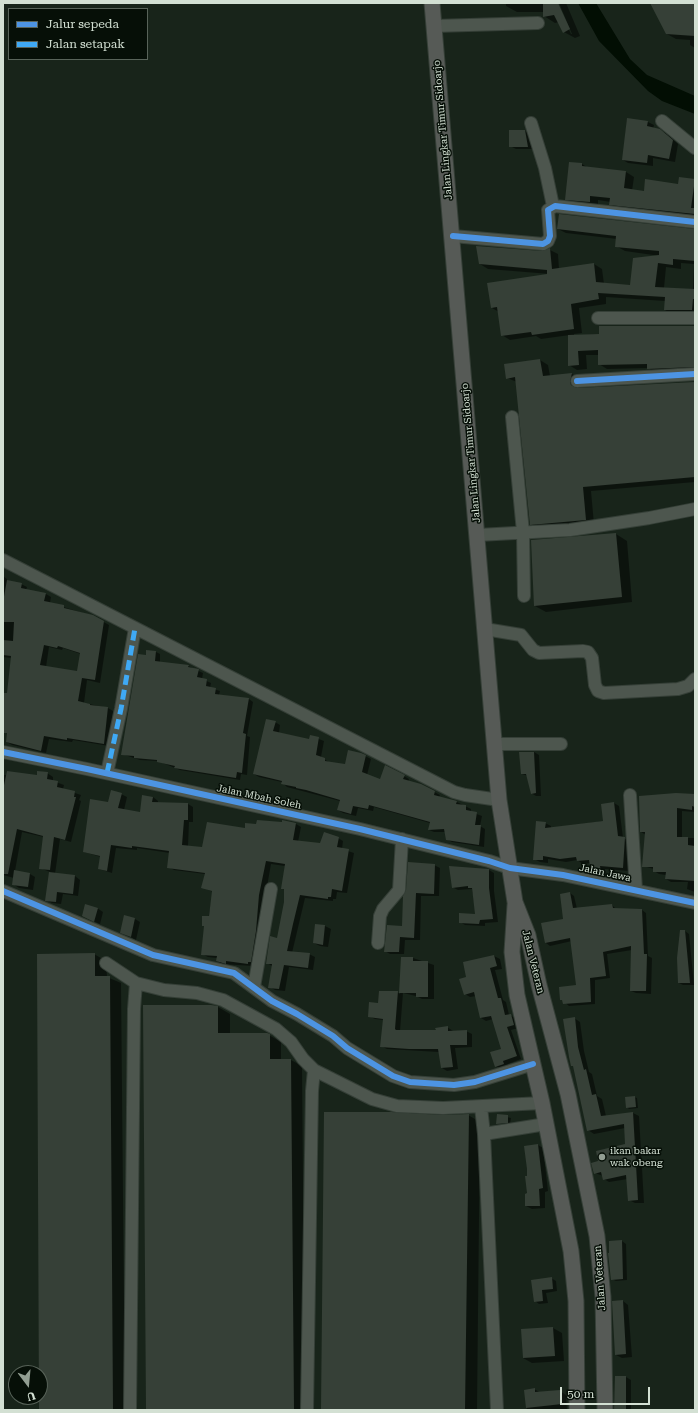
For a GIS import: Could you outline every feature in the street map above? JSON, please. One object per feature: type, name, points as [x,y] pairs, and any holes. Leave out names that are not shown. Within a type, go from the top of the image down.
[{"type":"main road","name":"Jalan Lingkar Timur Sidoarjo","points":[[432,3],[453,236],[499,800],[516,902]]},
{"type":"main road","name":"Jalan Veteran","points":[[516,902],[512,940],[517,995],[542,1103],[566,1223],[574,1279],[577,1331],[577,1410]]},
{"type":"main road","name":"Jalan Veteran","points":[[516,902],[528,935],[539,985],[568,1094],[597,1236],[603,1298],[605,1410]]},
{"type":"street","points":[[434,26],[538,23]]},
{"type":"street","points":[[662,121],[695,148]]},
{"type":"street","points":[[531,123],[546,168],[553,206]]},
{"type":"street","points":[[453,236],[543,244],[550,239],[548,210],[553,206],[695,222]]},
{"type":"street","points":[[598,318],[695,318]]},
{"type":"street","points":[[577,381],[695,374]]},
{"type":"street","points":[[512,417],[523,532],[524,596]]},
{"type":"street","points":[[478,535],[570,530],[649,518],[695,509]]},
{"type":"street","points":[[3,560],[454,792],[464,795],[499,800]]},
{"type":"street","points":[[107,773],[121,709],[135,628]]},
{"type":"street","points":[[485,630],[521,635],[533,650],[539,653],[588,652],[592,658],[595,685],[598,691],[604,693],[678,688],[688,686],[695,679]]},
{"type":"street","points":[[495,744],[561,744]]},
{"type":"street","name":"Jalan Mbah Soleh","points":[[3,752],[107,773],[402,839],[510,868]]},
{"type":"street","points":[[630,795],[636,890]]},
{"type":"street","points":[[378,943],[379,921],[383,909],[399,890],[402,839]]},
{"type":"street","name":"Jalan Jawa","points":[[510,868],[563,875],[695,903]]},
{"type":"street","points":[[254,987],[271,889]]},
{"type":"street","points":[[3,891],[153,955],[234,973],[272,1001],[333,1036],[347,1048],[393,1076],[410,1082],[454,1085],[475,1082],[533,1064]]},
{"type":"street","points":[[106,963],[136,983],[164,990],[197,993],[223,1000],[276,1029],[291,1042],[303,1059],[314,1070],[355,1092],[397,1106],[443,1108],[542,1103]]},
{"type":"street","points":[[130,1410],[134,1009],[136,983]]},
{"type":"street","points":[[307,1410],[312,1091],[314,1070]]},
{"type":"street","points":[[481,1107],[484,1134],[497,1410]]},
{"type":"street","points":[[484,1134],[546,1124]]},
{"type":"shaded area","points":[[578,3],[596,3],[630,59],[647,75],[695,96],[695,114],[662,101],[648,91],[599,41]]},
{"type":"building","points":[[543,3],[558,3],[570,29],[563,33],[554,15],[543,17]]},
{"type":"building","points":[[650,3],[695,3],[695,36],[666,34]]},
{"type":"building","points":[[627,118],[648,121],[647,126],[660,129],[673,140],[669,159],[648,155],[647,163],[622,160]]},
{"type":"building","points":[[509,130],[525,130],[528,147],[509,147]]},
{"type":"building","points":[[569,162],[582,163],[582,166],[626,171],[624,188],[644,191],[645,179],[678,184],[679,177],[695,179],[691,208],[695,208],[695,214],[609,205],[610,198],[590,196],[590,202],[565,200]]},
{"type":"building","points":[[559,214],[695,229],[695,261],[673,259],[673,265],[658,263],[655,287],[695,289],[695,299],[693,299],[692,310],[664,310],[665,297],[598,293],[599,299],[571,304],[574,329],[532,335],[531,332],[501,336],[497,307],[491,308],[487,283],[547,274],[547,270],[479,264],[476,246],[542,251],[550,248],[552,269],[594,263],[596,282],[630,285],[633,258],[659,255],[659,251],[615,247],[616,236],[557,229]]},
{"type":"building","points":[[599,326],[695,326],[695,367],[647,369],[647,364],[598,365],[598,350],[578,351],[579,365],[568,366],[568,335],[599,334]]},
{"type":"building","points":[[540,359],[543,376],[572,373],[570,382],[571,385],[577,388],[695,382],[695,477],[583,487],[586,520],[530,525],[515,377],[506,379],[504,364]]},
{"type":"building","points":[[616,533],[622,597],[534,606],[531,540]]},
{"type":"building","points":[[7,580],[22,583],[21,588],[46,593],[44,601],[64,605],[64,608],[93,615],[104,621],[95,680],[82,678],[78,701],[90,705],[108,707],[104,744],[44,736],[41,751],[6,742],[7,733],[3,733],[3,693],[7,693],[11,656],[3,655],[3,640],[13,641],[14,622],[3,622],[3,602]],"holes":[[[44,645],[57,648],[58,646],[80,653],[77,671],[40,665]]]},
{"type":"building","points":[[146,650],[156,651],[155,661],[189,665],[188,667],[199,669],[197,677],[207,679],[206,686],[216,688],[215,694],[249,698],[243,733],[246,734],[242,773],[237,772],[236,778],[174,768],[175,766],[157,762],[157,760],[121,755],[138,654],[146,655]]},
{"type":"building","points":[[266,719],[276,721],[273,731],[309,739],[310,735],[319,737],[316,755],[325,758],[325,761],[345,764],[348,750],[361,753],[366,755],[362,772],[380,779],[385,765],[405,775],[403,779],[421,784],[435,791],[434,795],[457,801],[456,804],[466,805],[466,810],[477,812],[475,825],[481,825],[479,845],[446,840],[444,829],[428,830],[430,822],[369,805],[368,809],[353,806],[351,814],[337,810],[340,800],[281,784],[282,781],[253,774]]},
{"type":"building","points":[[519,752],[534,752],[536,793],[531,794],[526,774],[521,774]]},
{"type":"building","points":[[7,771],[37,775],[37,771],[48,772],[47,779],[58,781],[57,787],[75,791],[74,797],[76,797],[65,840],[54,837],[50,870],[39,869],[43,836],[17,829],[8,874],[3,874],[3,790]]},
{"type":"building","points":[[111,790],[122,793],[118,808],[140,812],[142,795],[153,797],[152,802],[188,803],[188,820],[184,820],[182,845],[202,847],[207,822],[245,828],[245,823],[256,824],[257,820],[282,822],[282,820],[296,823],[293,840],[320,843],[324,832],[339,837],[337,847],[349,849],[342,891],[332,889],[331,897],[328,897],[328,899],[300,895],[293,924],[287,951],[310,953],[308,968],[284,965],[279,989],[268,988],[272,964],[266,964],[270,936],[277,938],[284,902],[284,889],[281,889],[285,864],[266,861],[259,895],[256,931],[251,962],[248,962],[248,964],[226,961],[226,964],[216,961],[217,956],[201,955],[204,926],[202,926],[202,916],[209,916],[212,891],[201,888],[205,873],[167,868],[169,851],[111,845],[107,871],[98,869],[100,856],[83,852],[90,799],[108,802]]},
{"type":"building","points":[[676,793],[695,794],[695,807],[692,806],[692,810],[677,808],[677,837],[688,837],[688,845],[695,846],[695,881],[665,879],[666,872],[653,872],[653,867],[642,867],[645,832],[640,832],[639,796]]},
{"type":"building","points":[[614,802],[618,836],[625,837],[623,868],[600,866],[601,872],[591,873],[589,860],[577,861],[576,857],[560,859],[543,856],[543,860],[533,860],[536,821],[546,822],[545,828],[603,821],[601,804]]},
{"type":"building","points":[[408,862],[435,864],[434,894],[416,893],[414,938],[400,937],[399,952],[384,952],[387,925],[402,926],[403,896],[406,890]]},
{"type":"building","points":[[449,866],[489,869],[489,888],[493,919],[480,920],[479,924],[459,923],[459,913],[475,914],[472,888],[468,888],[468,886],[452,888]]},
{"type":"building","points":[[14,870],[30,873],[28,887],[12,885]]},
{"type":"building","points":[[49,872],[75,875],[73,894],[57,892],[56,902],[45,901]]},
{"type":"building","points":[[570,892],[573,908],[612,904],[613,908],[642,909],[644,954],[647,954],[646,991],[630,991],[631,946],[603,952],[606,976],[590,978],[591,1002],[563,1004],[562,1000],[560,1000],[559,987],[576,985],[570,938],[545,943],[541,923],[563,919],[560,894]]},
{"type":"building","points":[[85,904],[98,908],[94,922],[82,916]]},
{"type":"building","points":[[124,915],[135,918],[131,937],[120,933]]},
{"type":"building","points":[[315,924],[325,925],[323,945],[313,943]]},
{"type":"building","points":[[680,930],[685,930],[690,983],[678,983],[677,958]]},
{"type":"building","points":[[95,953],[95,976],[110,976],[113,1410],[39,1410],[39,1405],[48,1405],[48,1365],[39,1365],[37,954]]},
{"type":"building","points":[[494,955],[497,966],[490,968],[498,998],[501,998],[505,1015],[511,1014],[514,1025],[507,1027],[517,1056],[503,1061],[504,1064],[495,1067],[490,1052],[501,1049],[491,1016],[480,1018],[474,992],[464,995],[459,979],[466,977],[463,962]]},
{"type":"building","points":[[401,957],[413,957],[413,961],[428,961],[428,997],[416,997],[416,993],[399,993]]},
{"type":"building","points":[[379,991],[398,991],[396,1030],[436,1030],[435,1028],[448,1026],[448,1031],[467,1030],[467,1045],[450,1045],[453,1067],[441,1068],[438,1049],[380,1047],[383,1019],[368,1017],[369,1002],[378,1003]]},
{"type":"building","points":[[143,1005],[218,1006],[218,1033],[270,1034],[270,1059],[291,1059],[294,1410],[146,1410]]},
{"type":"building","points":[[575,1017],[578,1047],[584,1070],[586,1069],[592,1095],[596,1094],[601,1116],[633,1112],[638,1200],[628,1201],[626,1175],[603,1180],[601,1172],[594,1174],[591,1163],[598,1161],[596,1151],[625,1144],[624,1124],[587,1131],[573,1066],[571,1066],[569,1057],[563,1019]]},
{"type":"building","points":[[635,1096],[636,1107],[626,1108],[625,1097]]},
{"type":"building","points":[[324,1112],[391,1112],[443,1115],[469,1114],[465,1410],[321,1409]]},
{"type":"building","points":[[497,1114],[508,1115],[508,1123],[496,1124]]},
{"type":"building","points":[[538,1144],[543,1188],[539,1189],[540,1206],[525,1206],[525,1194],[527,1193],[525,1176],[527,1176],[527,1169],[524,1146]]},
{"type":"building","points":[[622,1240],[623,1279],[611,1280],[608,1253],[609,1241]]},
{"type":"building","points":[[552,1277],[553,1289],[542,1290],[543,1301],[534,1302],[531,1280]]},
{"type":"building","points":[[623,1300],[626,1354],[615,1355],[612,1301]]},
{"type":"building","points":[[553,1327],[555,1356],[523,1358],[521,1329]]},
{"type":"building","points":[[615,1376],[626,1376],[626,1410],[614,1410]]},
{"type":"building","points":[[535,1388],[535,1392],[560,1390],[562,1404],[526,1408],[524,1390]]},
{"type":"marked path","points":[[107,773],[121,709],[135,628]]},
{"type":"cycle path","points":[[453,236],[543,244],[548,241],[550,236],[548,210],[555,206],[695,222]]},
{"type":"cycle path","points":[[577,381],[695,374]]},
{"type":"cycle path","points":[[3,752],[360,829],[489,861],[510,868],[563,875],[695,903]]},
{"type":"cycle path","points":[[3,891],[153,955],[234,973],[272,1001],[333,1036],[347,1048],[393,1076],[410,1082],[454,1085],[475,1082],[533,1064]]},
{"type":"place","name":"ikan bakar wak obeng","points":[[602,1157]]}]
